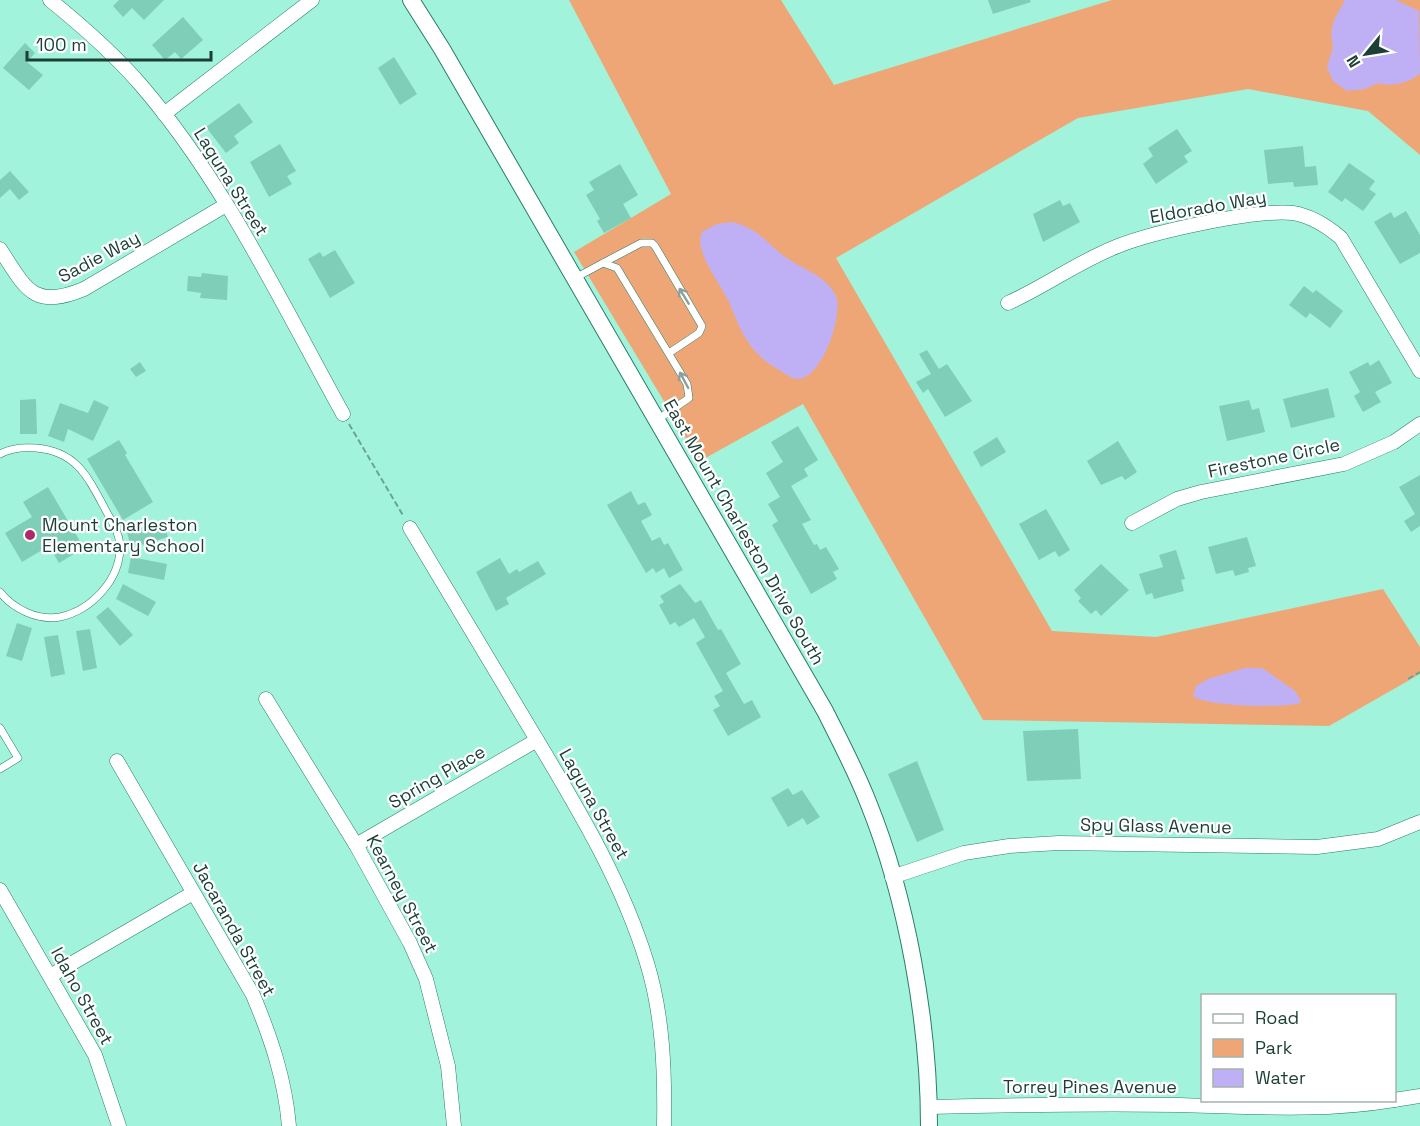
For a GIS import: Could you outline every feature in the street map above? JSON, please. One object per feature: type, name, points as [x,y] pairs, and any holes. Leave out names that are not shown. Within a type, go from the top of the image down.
[{"type":"street","name":"Laguna Street","points":[[50,0],[77,22],[138,82],[164,114],[226,205],[343,414]]},
{"type":"street","points":[[164,114],[312,0]]},
{"type":"street","name":"East Mount Charleston Drive South","points":[[411,0],[575,278],[825,711],[869,804],[892,877],[918,988],[929,1126]]},
{"type":"street","name":"Sadie Way","points":[[0,249],[27,288],[40,296],[62,298],[84,289],[226,205]]},
{"type":"street","name":"Eldorado Way","points":[[1008,303],[1084,261],[1147,236],[1251,216],[1295,214],[1325,224],[1341,238],[1420,371]]},
{"type":"street","name":"Firestone Circle","points":[[1132,523],[1177,499],[1201,492],[1344,464],[1394,442],[1420,424]]},
{"type":"street","name":"Laguna Street","points":[[410,528],[537,740],[617,882],[642,947],[660,1028],[664,1126]]},
{"type":"street","name":"Kearney Street","points":[[266,699],[356,845],[410,943],[426,980],[448,1066],[454,1126]]},
{"type":"street","name":"Spring Place","points":[[356,845],[537,740]]},
{"type":"street","name":"Jacaranda Street","points":[[117,761],[253,995],[270,1036],[281,1074],[289,1126]]},
{"type":"street","name":"Spy Glass Avenue","points":[[892,877],[964,853],[1009,846],[1059,843],[1317,847],[1378,839],[1420,822]]},
{"type":"street","name":"Idaho Street","points":[[0,890],[95,1055],[119,1126]]},
{"type":"street","points":[[50,976],[194,893]]},
{"type":"street","name":"Torrey Pines Avenue","points":[[1396,1100],[1420,1096]]},
{"type":"street","name":"Torrey Pines Avenue","points":[[929,1107],[1058,1103],[1312,1108],[1382,1102]]},
{"type":"lane","points":[[575,278],[641,243],[652,243],[702,326],[699,333],[669,353]]},
{"type":"lane","points":[[603,263],[617,268],[623,275],[687,384],[689,398],[657,420]]},
{"type":"lane","points":[[0,454],[16,448],[29,447],[58,451],[69,457],[80,468],[99,497],[117,530],[120,545],[109,584],[95,599],[77,612],[44,618],[22,611],[0,592]]},
{"type":"lane","points":[[0,728],[18,758],[0,769]]},
{"type":"path","points":[[343,414],[410,528]]},
{"type":"path","points":[[1408,679],[1420,672]]},
{"type":"green space","points":[[569,0],[781,0],[834,85],[1112,0],[1420,0],[1420,155],[1368,111],[1248,89],[1078,118],[836,258],[1052,631],[1156,637],[1383,589],[1420,647],[1420,674],[1329,726],[983,720],[803,404],[700,461],[574,252],[671,194]]},
{"type":"water","points":[[1345,0],[1396,0],[1419,11],[1420,73],[1400,83],[1389,85],[1378,83],[1365,89],[1347,91],[1333,81],[1327,67],[1333,47],[1331,33],[1334,20]]},
{"type":"water","points":[[732,222],[755,232],[791,261],[818,276],[835,294],[837,314],[830,342],[824,356],[808,375],[799,379],[791,377],[761,357],[742,332],[729,302],[704,258],[700,240],[702,232],[717,224]]},
{"type":"water","points":[[1245,668],[1262,668],[1295,691],[1300,703],[1245,706],[1201,700],[1193,696],[1196,686],[1208,679]]},
{"type":"building","points":[[119,0],[164,0],[144,20],[132,8],[123,17],[113,6]]},
{"type":"building","points":[[988,0],[1030,0],[1031,2],[993,14]]},
{"type":"building","points":[[183,17],[203,40],[181,59],[175,52],[165,60],[152,45]]},
{"type":"building","points":[[25,43],[35,53],[27,62],[43,75],[29,90],[3,68]]},
{"type":"building","points":[[394,57],[417,94],[400,105],[378,68]]},
{"type":"building","points":[[239,103],[253,122],[234,136],[239,143],[226,153],[206,127]]},
{"type":"building","points":[[1177,129],[1192,151],[1184,156],[1188,162],[1156,184],[1143,164],[1153,156],[1148,148]]},
{"type":"building","points":[[280,144],[296,171],[287,176],[292,184],[269,197],[250,162]]},
{"type":"building","points":[[1303,146],[1305,167],[1316,166],[1318,185],[1294,187],[1293,182],[1268,184],[1264,150]]},
{"type":"building","points":[[1349,163],[1375,181],[1369,189],[1376,194],[1363,211],[1345,198],[1342,202],[1328,192]]},
{"type":"building","points":[[620,164],[638,195],[623,204],[631,218],[604,233],[597,221],[600,219],[586,195],[594,190],[589,182]]},
{"type":"building","points":[[10,171],[29,192],[19,200],[10,189],[0,198],[0,180]]},
{"type":"building","points":[[1060,200],[1063,206],[1070,203],[1080,222],[1043,242],[1033,214]]},
{"type":"building","points":[[1406,211],[1420,235],[1420,253],[1400,264],[1374,222],[1391,212],[1394,218]]},
{"type":"building","points":[[335,250],[355,283],[330,298],[308,259],[320,252],[323,257]]},
{"type":"building","points":[[202,273],[228,276],[227,300],[200,298],[201,293],[187,291],[188,276],[201,277]]},
{"type":"building","points":[[1304,286],[1313,293],[1316,290],[1343,311],[1330,328],[1310,313],[1306,318],[1289,305]]},
{"type":"building","points":[[927,350],[939,369],[947,364],[972,401],[945,417],[928,389],[923,393],[916,382],[931,374],[919,354]]},
{"type":"building","points":[[1379,360],[1392,383],[1375,392],[1381,402],[1363,412],[1354,396],[1360,392],[1349,372],[1368,362],[1370,366]]},
{"type":"building","points":[[140,362],[146,371],[136,377],[130,369]]},
{"type":"building","points":[[1328,388],[1335,417],[1291,428],[1283,399]]},
{"type":"building","points":[[36,399],[37,434],[20,434],[20,400]]},
{"type":"building","points":[[94,400],[109,407],[93,441],[68,429],[64,442],[48,436],[60,403],[88,413]]},
{"type":"building","points":[[1249,400],[1252,410],[1259,408],[1265,432],[1227,441],[1219,406]]},
{"type":"building","points":[[798,426],[818,460],[804,469],[808,476],[791,486],[811,520],[802,524],[814,545],[817,544],[820,550],[826,547],[839,569],[833,572],[837,579],[811,594],[772,525],[778,521],[768,504],[780,497],[766,473],[783,462],[771,442]]},
{"type":"building","points":[[997,437],[1006,452],[981,467],[973,452]]},
{"type":"building","points":[[119,440],[127,453],[125,455],[153,502],[123,520],[87,459]]},
{"type":"building","points":[[1118,441],[1137,472],[1125,480],[1122,476],[1101,485],[1087,461]]},
{"type":"building","points":[[1420,475],[1420,526],[1411,532],[1404,521],[1415,514],[1399,487]]},
{"type":"building","points":[[48,487],[84,548],[59,563],[49,546],[22,562],[5,533],[32,517],[23,502]]},
{"type":"building","points":[[631,491],[638,505],[645,502],[652,515],[641,521],[652,541],[660,537],[664,545],[668,543],[683,570],[669,578],[664,568],[656,573],[653,568],[646,573],[607,505]]},
{"type":"building","points":[[1046,509],[1070,550],[1059,557],[1055,551],[1039,560],[1019,524]]},
{"type":"building","points":[[163,521],[168,537],[131,548],[127,532]]},
{"type":"building","points":[[1247,537],[1256,566],[1248,568],[1249,572],[1235,576],[1233,570],[1216,574],[1208,547]]},
{"type":"building","points":[[1176,550],[1185,579],[1181,580],[1184,591],[1154,599],[1152,593],[1146,595],[1139,574],[1163,567],[1159,555]]},
{"type":"building","points":[[131,557],[167,564],[164,580],[128,573]]},
{"type":"building","points":[[500,558],[509,574],[517,569],[519,572],[538,561],[546,574],[506,598],[509,604],[496,611],[476,572]]},
{"type":"building","points":[[1101,564],[1129,590],[1101,616],[1096,610],[1091,614],[1078,601],[1081,598],[1074,590]]},
{"type":"building","points":[[123,584],[156,602],[148,616],[116,599]]},
{"type":"building","points":[[680,584],[695,603],[701,600],[718,630],[721,629],[741,664],[726,673],[744,704],[752,700],[761,717],[728,736],[713,710],[720,706],[714,696],[723,691],[696,643],[705,637],[694,618],[679,627],[675,622],[670,625],[659,605],[664,602],[660,596]]},
{"type":"building","points":[[108,607],[133,635],[120,646],[96,617]]},
{"type":"building","points":[[17,623],[32,628],[22,661],[6,656]]},
{"type":"building","points":[[90,629],[97,668],[83,671],[76,631]]},
{"type":"building","points":[[58,635],[65,674],[51,677],[44,637]]},
{"type":"building","points":[[1078,729],[1081,779],[1027,781],[1023,731]]},
{"type":"building","points":[[917,761],[944,830],[917,842],[888,774]]},
{"type":"building","points":[[788,788],[793,795],[802,790],[820,817],[807,825],[803,818],[788,827],[771,798]]},
{"type":"place","name":"Mount Charleston Elementary School","points":[[30,535]]}]
